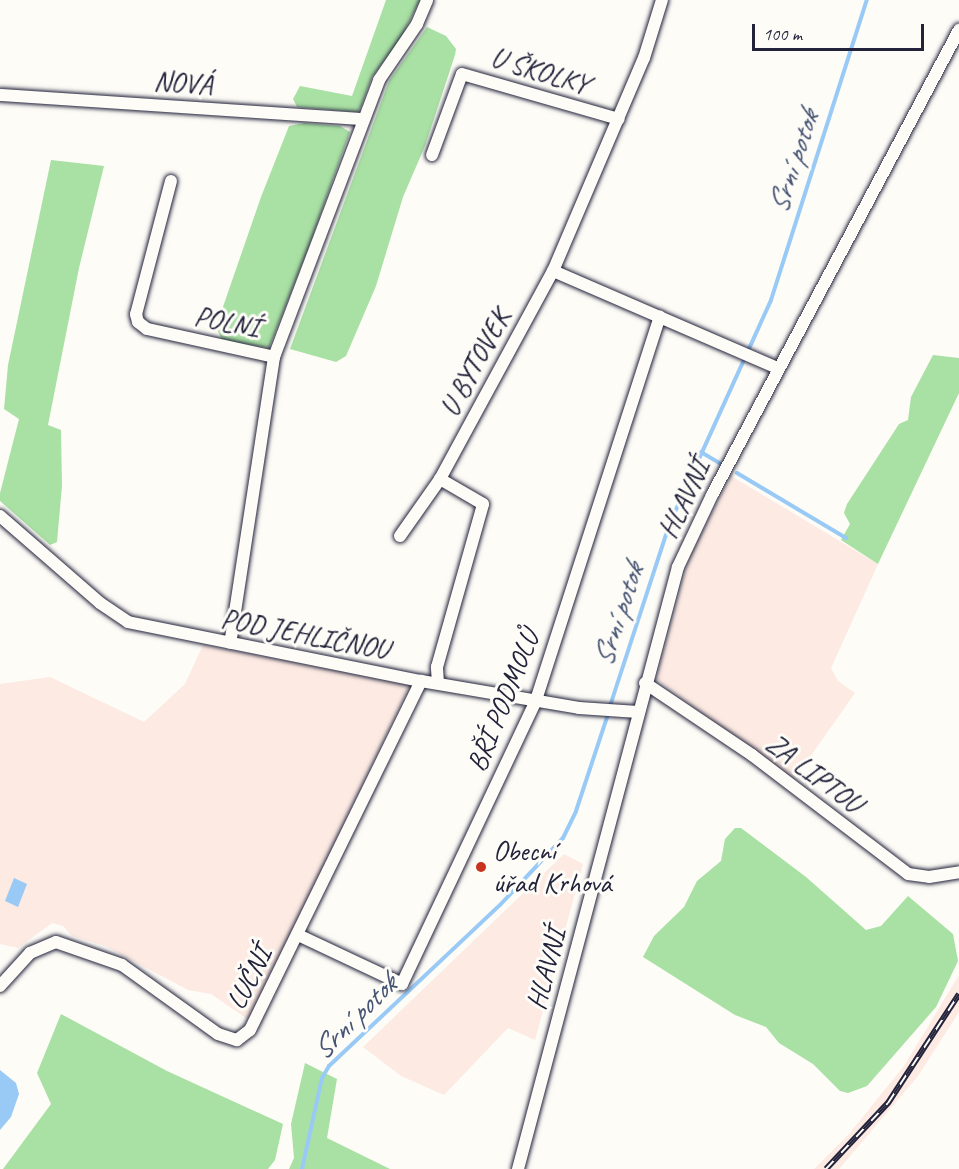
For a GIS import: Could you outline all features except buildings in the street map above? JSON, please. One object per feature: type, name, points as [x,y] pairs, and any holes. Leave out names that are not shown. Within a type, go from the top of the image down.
[{"type":"street","points":[[273,357],[362,119],[379,80],[417,24],[426,0]]},
{"type":"street","name":"U ŠKOLKY","points":[[554,271],[568,229],[619,119],[662,0]]},
{"type":"street","name":"HLAVNÍ","points":[[518,1169],[645,683],[684,553],[959,30]]},
{"type":"street","name":"U ŠKOLKY","points":[[432,155],[462,74],[619,119]]},
{"type":"street","name":"NOVÁ","points":[[0,95],[362,119]]},
{"type":"street","name":"POLNÍ","points":[[171,182],[136,314],[138,322],[147,329],[273,357],[230,643]]},
{"type":"street","points":[[554,271],[779,369]]},
{"type":"street","name":"U BYTOVEK","points":[[400,536],[440,479],[554,271]]},
{"type":"street","name":"BŘÍ PODMOLŮ","points":[[298,935],[402,984],[536,700],[660,317]]},
{"type":"street","points":[[438,683],[437,667],[483,504],[440,479]]},
{"type":"street","name":"POD JEHLIČNOU","points":[[0,516],[99,603],[128,622],[421,681],[536,700],[638,712]]},
{"type":"street","name":"LUČNÍ","points":[[0,986],[30,953],[56,942],[122,965],[218,1034],[237,1040],[250,1030],[421,681]]},
{"type":"street","name":"ZA LIPTOU","points":[[645,683],[752,755],[908,874],[929,877],[959,872]]},
{"type":"shaded area","points":[[731,476],[878,564],[831,668],[838,681],[855,693],[793,781],[656,679],[689,558]]},
{"type":"shaded area","points":[[203,645],[410,685],[249,1020],[211,994],[188,990],[105,946],[72,936],[63,926],[52,923],[18,948],[0,944],[0,684],[50,677],[144,722],[185,684]]},
{"type":"shaded area","points":[[564,854],[583,864],[535,1040],[508,1028],[444,1095],[401,1076],[363,1047]]},
{"type":"shaded area","points":[[959,975],[959,1012],[918,1076],[839,1169],[814,1169],[849,1134],[904,1066]]},
{"type":"green space","points":[[386,0],[420,0],[401,38],[372,77],[357,112],[297,107],[293,99],[300,86],[352,96]]},
{"type":"green space","points":[[427,27],[446,36],[456,49],[455,55],[425,146],[403,197],[376,286],[346,356],[336,362],[290,349],[389,81]]},
{"type":"green space","points":[[304,123],[340,126],[350,132],[309,246],[269,348],[222,340],[216,327],[261,197],[289,126]]},
{"type":"green space","points":[[51,160],[104,166],[79,268],[48,425],[61,430],[62,486],[57,542],[50,545],[0,501],[0,493],[19,419],[4,409],[8,365]]},
{"type":"green space","points":[[933,355],[959,358],[959,393],[878,564],[841,540],[850,524],[844,513],[847,504],[899,424],[908,420],[911,397]]},
{"type":"green space","points":[[735,828],[741,828],[806,877],[866,930],[881,926],[908,896],[953,934],[958,961],[936,1007],[867,1086],[848,1093],[840,1091],[813,1064],[779,1043],[766,1027],[735,1015],[643,957],[654,936],[684,907],[697,881],[721,861],[725,839]]},
{"type":"green space","points":[[61,1014],[167,1071],[283,1124],[275,1160],[268,1169],[3,1169],[51,1104],[37,1073]]},
{"type":"green space","points":[[305,1063],[337,1079],[327,1138],[390,1169],[289,1169],[294,1158],[291,1124]]},
{"type":"water","points":[[14,878],[27,884],[18,907],[5,901]]},
{"type":"water","points":[[0,1070],[16,1083],[19,1094],[11,1117],[0,1130]]},
{"type":"waterway","name":"Srní potok","points":[[610,706],[669,525],[771,300],[867,0]]},
{"type":"waterway","points":[[701,452],[721,464]]},
{"type":"waterway","points":[[737,473],[846,538]]},
{"type":"waterway","name":"Srní potok","points":[[302,1169],[322,1078],[329,1066],[500,905],[563,838],[576,811],[608,714]]},
{"type":"railway","points":[[826,1169],[888,1103],[959,994]]},
{"type":"place","name":"Obecní úřad Krhová","points":[[481,867]]}]
